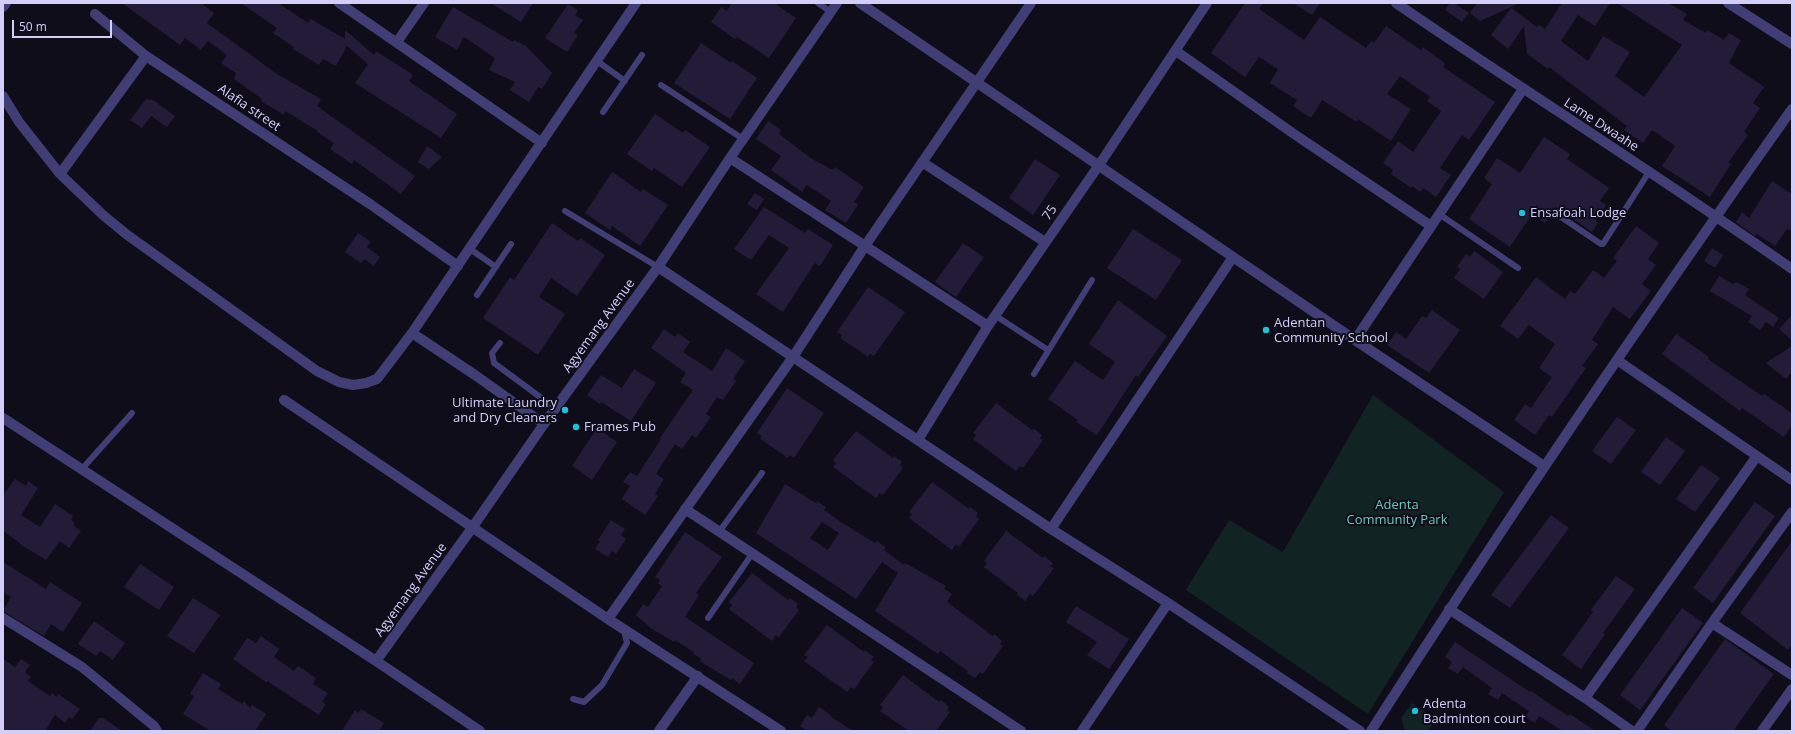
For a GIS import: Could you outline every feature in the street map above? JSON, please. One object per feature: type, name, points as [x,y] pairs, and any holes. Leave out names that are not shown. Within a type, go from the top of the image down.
[{"type":"street","points":[[3,7],[6,3]]},
{"type":"street","points":[[339,3],[542,143]]},
{"type":"street","points":[[397,42],[424,3]]},
{"type":"street","points":[[3,96],[19,122],[60,174],[126,234],[317,372],[339,382],[360,384],[377,379],[412,333],[636,3]]},
{"type":"street","name":"Agyemang Avenue","points":[[376,660],[472,528],[555,408],[658,267],[730,158],[837,3]]},
{"type":"street","points":[[860,3],[1355,340],[1544,466]]},
{"type":"street","points":[[608,619],[793,357],[865,246],[1031,3]]},
{"type":"street","name":"75","points":[[918,440],[988,326],[1099,165],[1207,3]]},
{"type":"street","name":"Lame Dwaahe","points":[[1396,3],[1523,89],[1716,216],[1792,269]]},
{"type":"street","points":[[1728,3],[1792,44]]},
{"type":"street","name":"Alafia street","points":[[95,14],[146,56],[370,204],[458,266]]},
{"type":"street","points":[[1176,51],[1294,134],[1431,226]]},
{"type":"street","points":[[60,174],[146,56]]},
{"type":"street","points":[[1355,340],[1523,89]]},
{"type":"street","points":[[1371,731],[1449,609],[1544,466],[1716,216],[1792,109]]},
{"type":"street","points":[[730,158],[988,326]]},
{"type":"street","points":[[922,162],[1046,242]]},
{"type":"street","points":[[1051,529],[1233,257]]},
{"type":"street","points":[[658,267],[1051,529],[1168,603],[1360,731]]},
{"type":"street","points":[[412,333],[544,424]]},
{"type":"street","points":[[1617,360],[1792,480]]},
{"type":"street","points":[[284,400],[608,619],[781,731]]},
{"type":"street","points":[[3,418],[376,660],[480,731]]},
{"type":"street","points":[[1585,698],[1757,456]]},
{"type":"street","points":[[685,509],[1021,731]]},
{"type":"street","points":[[1637,731],[1712,622],[1792,512]]},
{"type":"street","points":[[1082,731],[1168,603]]},
{"type":"street","points":[[1449,609],[1585,698],[1632,731]]},
{"type":"street","points":[[3,618],[82,667],[154,726],[156,731]]},
{"type":"street","points":[[1712,622],[1792,675]]},
{"type":"street","points":[[659,731],[698,676]]},
{"type":"street","points":[[1762,731],[1792,689]]},
{"type":"lane","points":[[818,3],[831,12]]},
{"type":"lane","points":[[603,112],[642,55]]},
{"type":"lane","points":[[597,61],[625,81]]},
{"type":"lane","points":[[661,85],[743,139]]},
{"type":"lane","points":[[1561,217],[1603,244],[1649,172]]},
{"type":"lane","points":[[565,210],[658,267]]},
{"type":"lane","points":[[1439,214],[1518,268]]},
{"type":"lane","points":[[477,295],[511,244]]},
{"type":"lane","points":[[470,248],[496,267]]},
{"type":"lane","points":[[1034,374],[1092,280]]},
{"type":"lane","points":[[996,316],[1048,350]]},
{"type":"lane","points":[[500,342],[492,353],[494,363],[555,408]]},
{"type":"lane","points":[[81,470],[132,412]]},
{"type":"lane","points":[[720,532],[762,473]]},
{"type":"lane","points":[[708,618],[752,554]]},
{"type":"lane","points":[[573,699],[584,702],[602,685],[627,642],[623,628]]},
{"type":"green space","name":"Adenta Community Park","points":[[1373,395],[1504,492],[1368,714],[1186,590],[1229,520],[1283,552]]},
{"type":"green space","name":"Adenta Badminton court","points":[[1412,703],[1436,719],[1428,731],[1405,731],[1401,718]]},
{"type":"building","points":[[122,3],[201,3],[214,13],[207,23],[277,74],[321,99],[317,106],[415,176],[401,194],[354,160],[352,164],[330,149],[334,143],[317,132],[318,131],[285,111],[284,115],[261,101],[262,99],[234,79],[236,73],[221,63],[227,55],[208,41],[201,50],[185,38],[180,45]]},
{"type":"building","points":[[241,3],[278,3],[308,23],[311,19],[345,39],[345,30],[374,55],[376,51],[413,75],[409,81],[457,114],[441,138],[355,83],[368,64],[347,46],[336,66],[323,59],[319,65],[293,49],[294,47],[273,33],[277,28]]},
{"type":"building","points":[[491,3],[533,3],[521,22]]},
{"type":"building","points":[[732,3],[774,3],[796,18],[769,58],[737,37],[735,39],[711,22],[721,7],[727,11]]},
{"type":"building","points":[[1245,3],[1263,3],[1259,9],[1304,40],[1320,17],[1366,48],[1371,41],[1374,43],[1386,26],[1421,50],[1423,47],[1445,63],[1443,67],[1495,102],[1469,140],[1462,135],[1440,168],[1451,175],[1436,197],[1423,188],[1420,192],[1412,186],[1411,188],[1391,174],[1393,170],[1383,163],[1398,141],[1413,152],[1441,111],[1427,101],[1430,97],[1400,76],[1387,94],[1411,109],[1391,141],[1358,119],[1357,122],[1322,100],[1311,118],[1293,106],[1297,100],[1270,83],[1278,69],[1259,57],[1245,77],[1211,53]]},
{"type":"building","points":[[1293,3],[1320,3],[1312,15]]},
{"type":"building","points":[[1450,3],[1454,3],[1469,13],[1462,22],[1445,10]]},
{"type":"building","points":[[1477,3],[1520,3],[1480,21],[1470,13]]},
{"type":"building","points":[[1562,3],[1610,3],[1595,26],[1578,15],[1561,41],[1588,61],[1603,36],[1630,52],[1615,76],[1644,97],[1682,45],[1617,3],[1668,3],[1687,14],[1683,20],[1706,33],[1707,30],[1724,40],[1729,33],[1741,40],[1729,63],[1764,87],[1753,103],[1760,108],[1744,132],[1748,135],[1728,163],[1731,164],[1710,197],[1662,166],[1675,146],[1652,130],[1643,143],[1624,130],[1627,126],[1549,67],[1548,69],[1527,54],[1524,26],[1508,49],[1491,35],[1511,8],[1537,27],[1539,25],[1545,29]]},
{"type":"building","points":[[568,4],[578,10],[575,15],[583,20],[574,33],[578,35],[567,52],[545,38]]},
{"type":"building","points":[[453,7],[513,42],[514,40],[526,46],[552,73],[542,89],[538,87],[529,102],[510,90],[515,82],[489,70],[495,58],[464,37],[457,50],[435,37]]},
{"type":"building","points":[[701,43],[757,78],[730,119],[674,83]]},
{"type":"building","points":[[146,99],[153,100],[175,116],[167,127],[151,116],[142,128],[130,120]]},
{"type":"building","points":[[655,114],[683,133],[685,130],[710,147],[682,187],[654,168],[652,171],[627,154]]},
{"type":"building","points":[[768,121],[781,130],[779,134],[812,159],[833,170],[835,167],[864,187],[854,202],[858,205],[846,223],[825,210],[831,201],[807,185],[802,192],[771,170],[781,156],[756,139]]},
{"type":"building","points":[[1544,137],[1570,154],[1567,159],[1609,188],[1600,201],[1606,205],[1596,221],[1598,223],[1592,232],[1556,207],[1545,223],[1532,214],[1510,247],[1469,219],[1492,184],[1484,178],[1497,158],[1520,173]]},
{"type":"building","points":[[427,146],[442,157],[429,169],[418,162]]},
{"type":"building","points":[[1035,159],[1060,175],[1033,215],[1009,198]]},
{"type":"building","points":[[612,172],[641,192],[643,189],[668,205],[640,246],[612,226],[610,230],[585,213]]},
{"type":"building","points":[[1772,181],[1792,194],[1792,231],[1787,229],[1775,246],[1757,234],[1755,236],[1736,222],[1742,212],[1749,218]]},
{"type":"building","points":[[755,193],[764,199],[757,210],[747,204]]},
{"type":"building","points":[[764,207],[805,233],[808,229],[833,245],[820,266],[815,263],[783,312],[756,294],[789,248],[769,235],[751,260],[734,249]]},
{"type":"building","points":[[552,223],[578,241],[580,238],[605,255],[577,296],[551,278],[539,297],[565,314],[538,355],[483,318],[510,277],[514,280]]},
{"type":"building","points":[[1636,226],[1659,243],[1648,259],[1656,265],[1642,284],[1651,291],[1630,319],[1613,307],[1592,340],[1598,344],[1582,366],[1586,368],[1552,417],[1549,415],[1535,435],[1514,420],[1525,404],[1531,408],[1552,377],[1539,368],[1555,344],[1529,325],[1518,339],[1500,326],[1536,277],[1565,299],[1570,291],[1575,294],[1593,270],[1604,278],[1617,261],[1613,258]]},
{"type":"building","points":[[1133,229],[1182,260],[1156,300],[1107,268]]},
{"type":"building","points":[[358,233],[371,242],[367,247],[380,257],[374,266],[364,259],[361,263],[345,252]]},
{"type":"building","points":[[963,243],[984,257],[956,297],[935,282]]},
{"type":"building","points":[[1712,248],[1723,255],[1715,268],[1704,261]]},
{"type":"building","points":[[1474,251],[1503,272],[1484,299],[1454,278],[1460,269],[1457,267],[1466,254],[1470,257]]},
{"type":"building","points":[[1719,276],[1733,284],[1736,282],[1749,289],[1745,295],[1779,318],[1773,327],[1766,322],[1760,330],[1748,322],[1752,316],[1710,291]]},
{"type":"building","points":[[868,287],[905,312],[874,356],[870,354],[868,357],[840,338],[842,335],[837,332]]},
{"type":"building","points":[[1118,300],[1167,336],[1138,377],[1136,375],[1097,435],[1076,422],[1078,420],[1048,399],[1075,361],[1103,380],[1115,362],[1089,344]]},
{"type":"building","points":[[1432,310],[1460,330],[1429,373],[1387,345],[1396,332],[1406,339],[1422,316],[1426,318]]},
{"type":"building","points":[[1792,315],[1792,340],[1779,329]]},
{"type":"building","points":[[664,329],[675,337],[678,333],[690,342],[683,352],[712,371],[726,348],[745,361],[733,379],[736,381],[723,400],[717,397],[706,414],[711,417],[696,438],[692,435],[682,449],[675,444],[656,474],[664,479],[655,494],[658,496],[645,515],[622,499],[630,486],[623,482],[630,472],[637,476],[661,439],[660,438],[693,390],[680,382],[686,373],[651,348]]},
{"type":"building","points":[[1676,334],[1709,357],[1708,359],[1762,396],[1764,394],[1792,413],[1792,425],[1784,437],[1742,408],[1740,411],[1662,354]]},
{"type":"building","points":[[1792,346],[1792,372],[1786,379],[1766,363]]},
{"type":"building","points":[[634,369],[656,383],[631,421],[587,395],[601,375],[622,388]]},
{"type":"building","points":[[787,388],[824,413],[794,458],[790,455],[788,458],[760,439],[762,436],[757,433]]},
{"type":"building","points":[[996,403],[1032,430],[1034,429],[1042,435],[1040,438],[1043,440],[1023,468],[1020,466],[1016,471],[973,439],[976,435],[973,433]]},
{"type":"building","points":[[1617,417],[1636,430],[1611,464],[1592,451]]},
{"type":"building","points":[[597,428],[617,442],[592,480],[572,466]]},
{"type":"building","points":[[856,431],[893,458],[894,456],[902,462],[900,465],[903,468],[883,495],[880,493],[876,498],[833,467],[836,463],[833,460]]},
{"type":"building","points":[[1666,437],[1685,451],[1660,485],[1641,472]]},
{"type":"building","points":[[1701,465],[1720,478],[1695,512],[1676,499]]},
{"type":"building","points":[[15,479],[26,486],[28,481],[38,488],[21,515],[40,527],[55,504],[73,516],[71,520],[75,523],[73,525],[81,531],[69,548],[60,541],[46,560],[20,544],[3,531],[3,495]]},
{"type":"building","points":[[932,482],[969,509],[970,507],[978,513],[976,517],[979,519],[959,547],[956,544],[952,550],[909,518],[912,514],[909,512]]},
{"type":"building","points":[[785,484],[816,503],[817,501],[826,507],[824,510],[841,522],[875,543],[877,541],[886,548],[884,550],[904,565],[905,563],[946,586],[944,589],[952,594],[947,602],[993,636],[994,634],[1002,641],[1000,644],[1003,646],[983,674],[980,672],[975,678],[967,673],[968,671],[940,651],[938,654],[875,611],[898,573],[882,562],[856,599],[756,533]],"holes":[[[822,522],[839,533],[828,550],[810,538]]]},
{"type":"building","points":[[1755,502],[1775,516],[1713,603],[1693,588]]},
{"type":"building","points":[[1551,515],[1569,528],[1510,608],[1491,595]]},
{"type":"building","points":[[611,520],[625,529],[621,535],[626,539],[616,554],[612,551],[608,557],[595,549],[600,541],[598,540]]},
{"type":"building","points":[[1006,531],[1043,558],[1044,556],[1053,563],[1050,566],[1054,568],[1033,596],[1030,594],[1025,601],[1017,595],[1018,593],[984,567],[987,563],[984,561]]},
{"type":"building","points":[[685,532],[722,557],[696,593],[699,595],[685,617],[754,663],[740,684],[732,678],[731,680],[709,667],[700,661],[702,659],[693,654],[694,652],[675,640],[674,642],[652,629],[636,615],[643,604],[648,607],[662,586],[658,583],[660,580],[655,577]]},
{"type":"building","points":[[1792,541],[1792,644],[1788,650],[1740,613]]},
{"type":"building","points":[[3,562],[46,589],[50,582],[82,603],[63,632],[51,624],[44,636],[3,611],[11,597],[3,592]]},
{"type":"building","points":[[140,564],[174,587],[159,610],[124,587]]},
{"type":"building","points":[[752,573],[788,600],[790,598],[798,604],[796,608],[799,610],[779,637],[776,635],[772,641],[729,609],[732,605],[729,602]]},
{"type":"building","points":[[1616,576],[1635,589],[1603,633],[1605,634],[1581,669],[1562,655],[1593,612],[1591,610]]},
{"type":"building","points":[[193,598],[220,615],[194,653],[167,636]]},
{"type":"building","points":[[1076,606],[1129,639],[1109,669],[1087,655],[1097,642],[1066,622]]},
{"type":"building","points":[[1682,608],[1703,623],[1640,710],[1620,695]]},
{"type":"building","points":[[94,621],[125,643],[113,660],[100,651],[96,656],[78,644]]},
{"type":"building","points":[[827,625],[864,652],[865,650],[874,657],[871,660],[874,662],[854,690],[851,687],[847,692],[804,661],[808,657],[804,655]]},
{"type":"building","points":[[261,636],[279,649],[274,657],[294,671],[298,666],[316,678],[313,684],[328,693],[322,702],[326,704],[319,715],[267,681],[267,683],[233,659],[247,638],[256,643]]},
{"type":"building","points":[[1725,639],[1774,674],[1733,731],[1672,731],[1664,725]]},
{"type":"building","points":[[1455,642],[1530,692],[1531,691],[1568,716],[1570,714],[1595,731],[1563,731],[1539,716],[1535,723],[1525,717],[1529,711],[1502,693],[1498,700],[1488,694],[1492,688],[1463,667],[1458,674],[1448,668],[1452,662],[1445,657]]},
{"type":"building","points":[[3,659],[15,667],[21,659],[30,665],[25,672],[31,677],[28,681],[50,696],[52,693],[57,697],[58,694],[80,709],[72,719],[69,717],[65,723],[55,715],[45,731],[3,731]]},
{"type":"building","points":[[203,673],[221,684],[218,689],[242,704],[244,701],[250,708],[252,705],[266,714],[255,731],[211,731],[183,714],[194,696],[190,694]]},
{"type":"building","points":[[903,675],[939,702],[941,700],[949,707],[947,710],[950,712],[936,731],[909,731],[880,711],[883,707],[880,705]]},
{"type":"building","points":[[819,707],[832,716],[831,717],[853,731],[807,731],[800,726],[807,715],[812,718]]},
{"type":"building","points":[[361,709],[384,723],[379,731],[342,731],[355,710],[358,713]]},
{"type":"building","points":[[99,718],[103,718],[122,731],[90,731]]},
{"type":"place","name":"Ensafoah Lodge","points":[[1522,213]]},
{"type":"place","name":"Adentan Community School","points":[[1266,330]]},
{"type":"place","name":"Ultimate Laundry and Dry Cleaners","points":[[565,410]]},
{"type":"place","name":"Frames Pub","points":[[576,427]]},
{"type":"place","name":"Adenta Badminton court","points":[[1415,711]]}]
